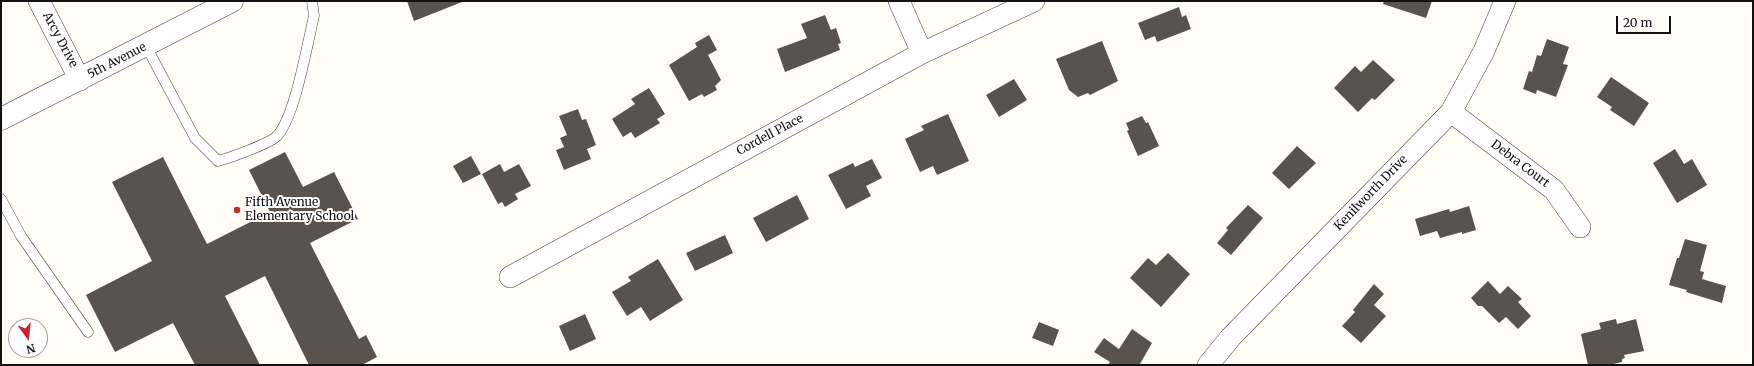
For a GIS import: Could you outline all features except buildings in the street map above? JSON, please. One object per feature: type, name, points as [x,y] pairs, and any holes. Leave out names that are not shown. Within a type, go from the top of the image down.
[{"type":"street","name":"Arcy Drive","points":[[39,1],[80,80]]},
{"type":"street","name":"5th Avenue","points":[[1,119],[80,80],[232,1]]},
{"type":"street","points":[[899,1],[922,53]]},
{"type":"street","name":"Cordell Place","points":[[510,277],[922,53],[1034,1]]},
{"type":"street","name":"Kenilworth Drive","points":[[1208,365],[1231,337],[1451,112],[1484,51],[1505,1]]},
{"type":"street","name":"Debra Court","points":[[1451,112],[1554,190],[1580,227]]},
{"type":"lane","points":[[146,46],[195,138],[218,161],[234,157],[276,137],[290,117],[314,16],[312,1]]},
{"type":"lane","points":[[1,199],[21,236],[88,332]]},
{"type":"place","name":"Fifth Avenue Elementary School","points":[[237,210]]}]
